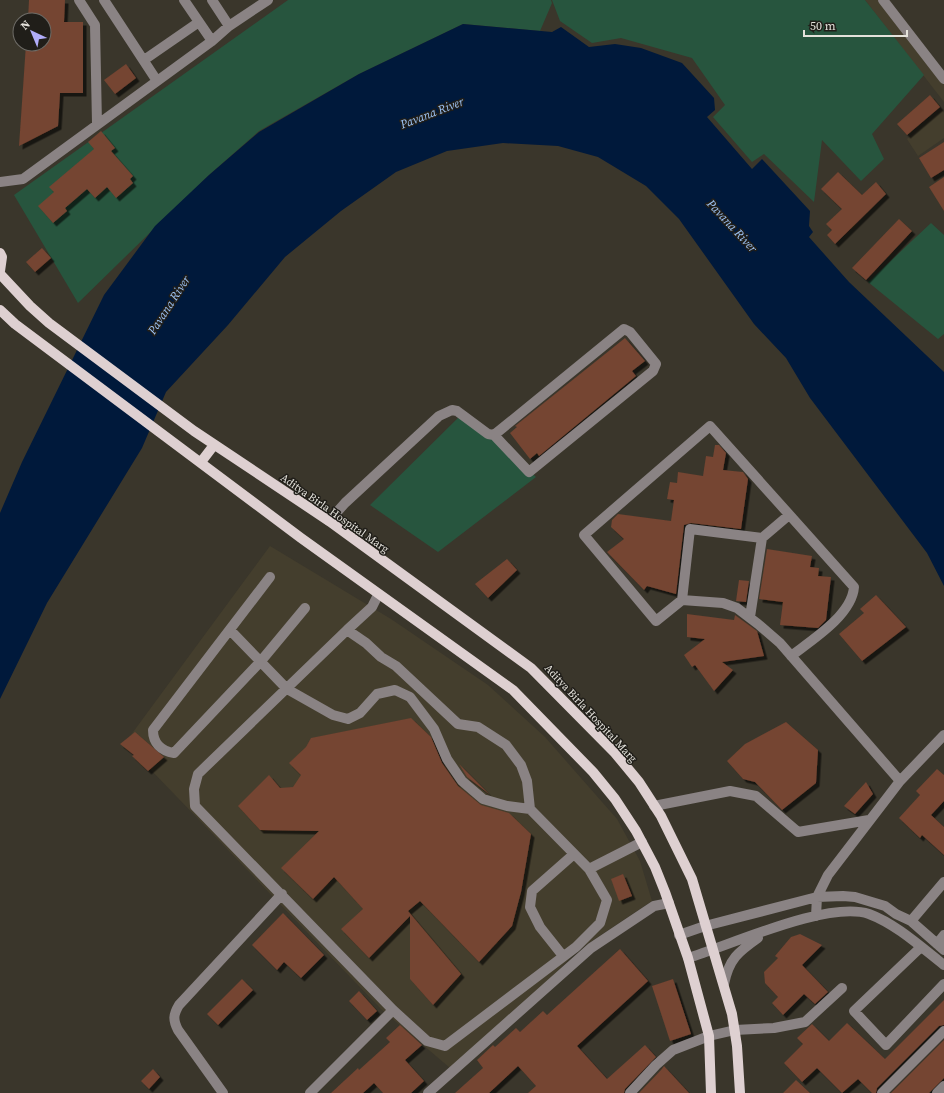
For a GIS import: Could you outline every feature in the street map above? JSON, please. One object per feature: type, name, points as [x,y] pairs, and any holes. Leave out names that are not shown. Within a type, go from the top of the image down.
[{"type":"main road","points":[[0,253],[2,257],[0,271]]},
{"type":"main road","name":"Aditya Birla Hospital Marg","points":[[0,274],[30,306],[49,323],[194,431],[329,521],[531,668],[615,754],[638,782],[654,806],[678,848],[692,879],[702,909],[705,926],[724,984],[736,1030],[740,1093]]},
{"type":"main road","points":[[0,310],[36,340],[378,595],[517,694],[593,772],[615,799],[642,842],[655,867],[669,904],[688,958],[708,1036],[711,1093]]},
{"type":"main road","points":[[201,462],[214,445]]},
{"type":"street","points":[[79,0],[95,24],[97,124]]},
{"type":"street","points":[[104,0],[157,81]]},
{"type":"street","points":[[184,0],[212,41]]},
{"type":"street","points":[[213,0],[229,26]]},
{"type":"street","points":[[0,182],[23,179],[212,41],[229,26],[268,0]]},
{"type":"street","points":[[883,0],[944,78]]},
{"type":"street","points":[[144,60],[199,22]]},
{"type":"street","points":[[329,521],[350,498],[445,412],[457,411],[488,434],[494,435],[526,471],[529,472],[653,371],[656,364],[630,332],[626,329],[621,330],[494,435]]},
{"type":"street","points":[[791,656],[825,631],[843,612],[852,599],[854,587],[710,426],[584,534],[656,621],[682,600],[723,602],[737,608],[750,617],[780,643],[791,656],[900,782]]},
{"type":"street","points":[[750,617],[762,538],[789,515]]},
{"type":"street","points":[[682,600],[690,529],[762,538]]},
{"type":"street","points":[[270,577],[153,730],[153,737],[158,746],[165,752],[174,753],[261,661],[305,608]]},
{"type":"street","points":[[230,630],[288,689],[332,715],[348,719],[360,713],[377,694],[395,690],[410,697],[434,729],[447,759],[462,781],[483,799],[507,806],[530,809],[589,870],[607,900],[600,923],[576,947],[445,1046],[427,1041],[393,1010],[195,806],[194,790],[198,774],[288,689],[347,630],[372,608],[378,595]]},
{"type":"street","points":[[347,630],[366,643],[381,657],[396,666],[458,724],[478,727],[506,745],[521,765],[528,781],[530,809]]},
{"type":"street","points":[[816,916],[817,897],[828,875],[900,782],[944,735]]},
{"type":"street","points":[[654,806],[730,791],[756,796],[798,832],[870,820]]},
{"type":"street","points":[[589,870],[642,842]]},
{"type":"street","points":[[563,956],[540,927],[530,907],[532,890],[574,854]]},
{"type":"street","points":[[911,921],[944,882]]},
{"type":"street","points":[[223,1093],[178,1030],[174,1022],[174,1014],[178,1005],[282,894]]},
{"type":"street","points":[[679,935],[705,926],[817,897],[843,896],[872,901],[885,906],[896,914],[911,921],[941,947],[944,935]]},
{"type":"street","points":[[428,1093],[591,948],[654,906],[669,904]]},
{"type":"street","points":[[688,958],[804,918],[835,912],[858,912],[868,914],[889,924],[944,965]]},
{"type":"street","points":[[724,984],[730,962],[740,951],[768,930]]},
{"type":"street","points":[[921,947],[854,1011],[886,1045],[944,984]]},
{"type":"street","points":[[630,1093],[656,1065],[673,1050],[708,1036],[736,1030],[774,1028],[805,1022],[842,988]]},
{"type":"street","points":[[310,1093],[393,1010]]},
{"type":"street","points":[[882,1093],[944,1031]]},
{"type":"street","points":[[937,1093],[944,1086]]},
{"type":"shaded area","points":[[865,0],[883,0],[944,80],[944,102]]},
{"type":"shaded area","points":[[942,110],[944,113],[944,138],[918,156],[907,139]]},
{"type":"shaded area","points":[[270,546],[391,619],[488,685],[545,737],[617,819],[640,861],[652,901],[577,951],[457,1074],[381,1009],[125,743]]},
{"type":"green space","points":[[288,0],[551,0],[552,3],[540,31],[463,24],[359,74],[259,131],[209,175],[78,303],[14,195]]},
{"type":"green space","points":[[552,0],[865,0],[924,75],[872,134],[884,159],[861,181],[822,140],[814,202],[764,154],[752,162],[713,117],[725,105],[692,58],[621,38],[592,43],[560,21]]},
{"type":"green space","points":[[931,223],[944,235],[944,334],[938,339],[868,282]]},
{"type":"green space","points":[[465,411],[536,477],[438,552],[370,505]]},
{"type":"water","name":"Pavana River","points":[[463,24],[552,32],[561,27],[589,47],[615,44],[641,48],[682,63],[714,98],[715,110],[707,117],[752,169],[762,159],[810,211],[809,226],[813,232],[809,237],[849,282],[944,372],[944,586],[927,553],[810,398],[786,358],[754,324],[679,219],[646,186],[598,157],[558,146],[503,143],[447,151],[396,172],[341,211],[285,257],[228,325],[166,392],[142,448],[47,603],[0,699],[0,513],[22,462],[104,295],[155,226],[209,175],[259,132],[359,74]]},
{"type":"building","points":[[29,0],[65,0],[64,22],[83,22],[83,93],[60,93],[58,126],[19,146],[25,52],[52,52],[52,12],[28,12]]},
{"type":"building","points":[[126,64],[136,78],[115,94],[104,80]]},
{"type":"building","points":[[930,95],[940,107],[907,135],[897,124]]},
{"type":"building","points":[[101,131],[115,148],[111,151],[133,176],[130,179],[133,183],[116,198],[107,187],[95,198],[87,189],[65,208],[67,211],[53,223],[38,206],[54,192],[49,187],[94,149],[88,142]]},
{"type":"building","points":[[944,142],[944,170],[931,178],[919,158]]},
{"type":"building","points":[[838,172],[862,195],[876,182],[886,194],[835,244],[827,235],[832,230],[826,224],[842,209],[821,189]]},
{"type":"building","points":[[944,177],[944,211],[929,187]]},
{"type":"building","points":[[899,219],[912,231],[866,280],[852,268]]},
{"type":"building","points":[[42,248],[51,258],[35,272],[26,262]]},
{"type":"building","points":[[625,338],[645,361],[632,371],[636,376],[539,456],[537,453],[530,459],[510,433],[517,427],[515,426]]},
{"type":"building","points":[[715,445],[719,445],[726,453],[723,470],[743,472],[748,479],[741,529],[691,523],[684,525],[676,594],[647,586],[644,590],[607,552],[624,539],[611,527],[612,520],[618,514],[671,521],[674,500],[667,499],[670,482],[677,483],[678,472],[703,476],[706,456],[713,457]]},
{"type":"building","points":[[767,549],[812,556],[810,567],[819,568],[818,576],[831,577],[826,620],[818,628],[780,625],[783,602],[759,599]]},
{"type":"building","points":[[507,559],[517,570],[488,598],[475,584]]},
{"type":"building","points":[[739,580],[749,581],[746,602],[736,601]]},
{"type":"building","points":[[876,595],[906,627],[862,661],[839,634],[864,613],[860,609]]},
{"type":"building","points":[[687,614],[734,620],[735,615],[757,631],[764,656],[722,662],[733,670],[714,691],[695,665],[692,667],[684,655],[705,639],[687,637]]},
{"type":"building","points":[[411,718],[431,737],[442,763],[458,786],[481,805],[509,813],[531,834],[521,892],[512,926],[479,962],[420,901],[408,911],[461,974],[433,1005],[410,979],[410,916],[369,958],[341,929],[363,909],[334,877],[313,899],[281,868],[319,831],[260,830],[238,806],[269,775],[280,788],[293,787],[301,775],[289,763],[306,747],[311,738]]},
{"type":"building","points":[[786,722],[818,750],[816,783],[782,810],[755,782],[743,779],[727,761],[745,744]]},
{"type":"building","points":[[135,732],[164,757],[148,771],[132,756],[134,755],[120,744]]},
{"type":"building","points":[[459,764],[489,794],[467,777]]},
{"type":"building","points":[[937,769],[944,775],[944,801],[931,815],[944,827],[944,855],[922,835],[920,838],[899,818],[920,795],[916,791]]},
{"type":"building","points":[[866,782],[873,794],[855,814],[844,806]]},
{"type":"building","points":[[623,874],[632,896],[619,901],[611,879]]},
{"type":"building","points":[[283,913],[324,955],[301,978],[284,962],[277,970],[252,945]]},
{"type":"building","points":[[800,934],[822,945],[802,965],[828,992],[815,1004],[804,994],[783,1015],[772,1003],[778,997],[765,983],[764,972],[778,958],[775,956],[791,937]]},
{"type":"building","points":[[620,949],[648,981],[577,1046],[607,1079],[645,1045],[656,1057],[625,1089],[624,1093],[528,1093],[536,1086],[518,1066],[489,1093],[455,1093],[483,1068],[477,1060],[493,1045],[495,1047],[516,1028],[520,1032],[543,1011],[547,1015]]},
{"type":"building","points":[[242,979],[253,990],[218,1025],[207,1014]]},
{"type":"building","points":[[673,979],[691,1034],[670,1041],[652,986]]},
{"type":"building","points":[[359,991],[377,1011],[367,1020],[349,1001]]},
{"type":"building","points":[[944,1000],[944,1025],[939,1026],[877,1088],[876,1093],[872,1093],[858,1079],[842,1093],[817,1068],[802,1082],[784,1063],[803,1044],[797,1038],[812,1024],[829,1041],[847,1023],[885,1059]]},
{"type":"building","points":[[400,1025],[422,1045],[405,1060],[424,1081],[411,1093],[383,1093],[374,1083],[363,1093],[331,1093],[358,1068],[359,1070],[390,1042],[386,1038]]},
{"type":"building","points":[[944,1040],[944,1078],[929,1093],[891,1093]]},
{"type":"building","points":[[664,1066],[689,1093],[639,1093],[661,1070]]},
{"type":"building","points":[[153,1069],[160,1077],[149,1089],[141,1081]]},
{"type":"building","points":[[796,1080],[810,1093],[783,1093]]}]
